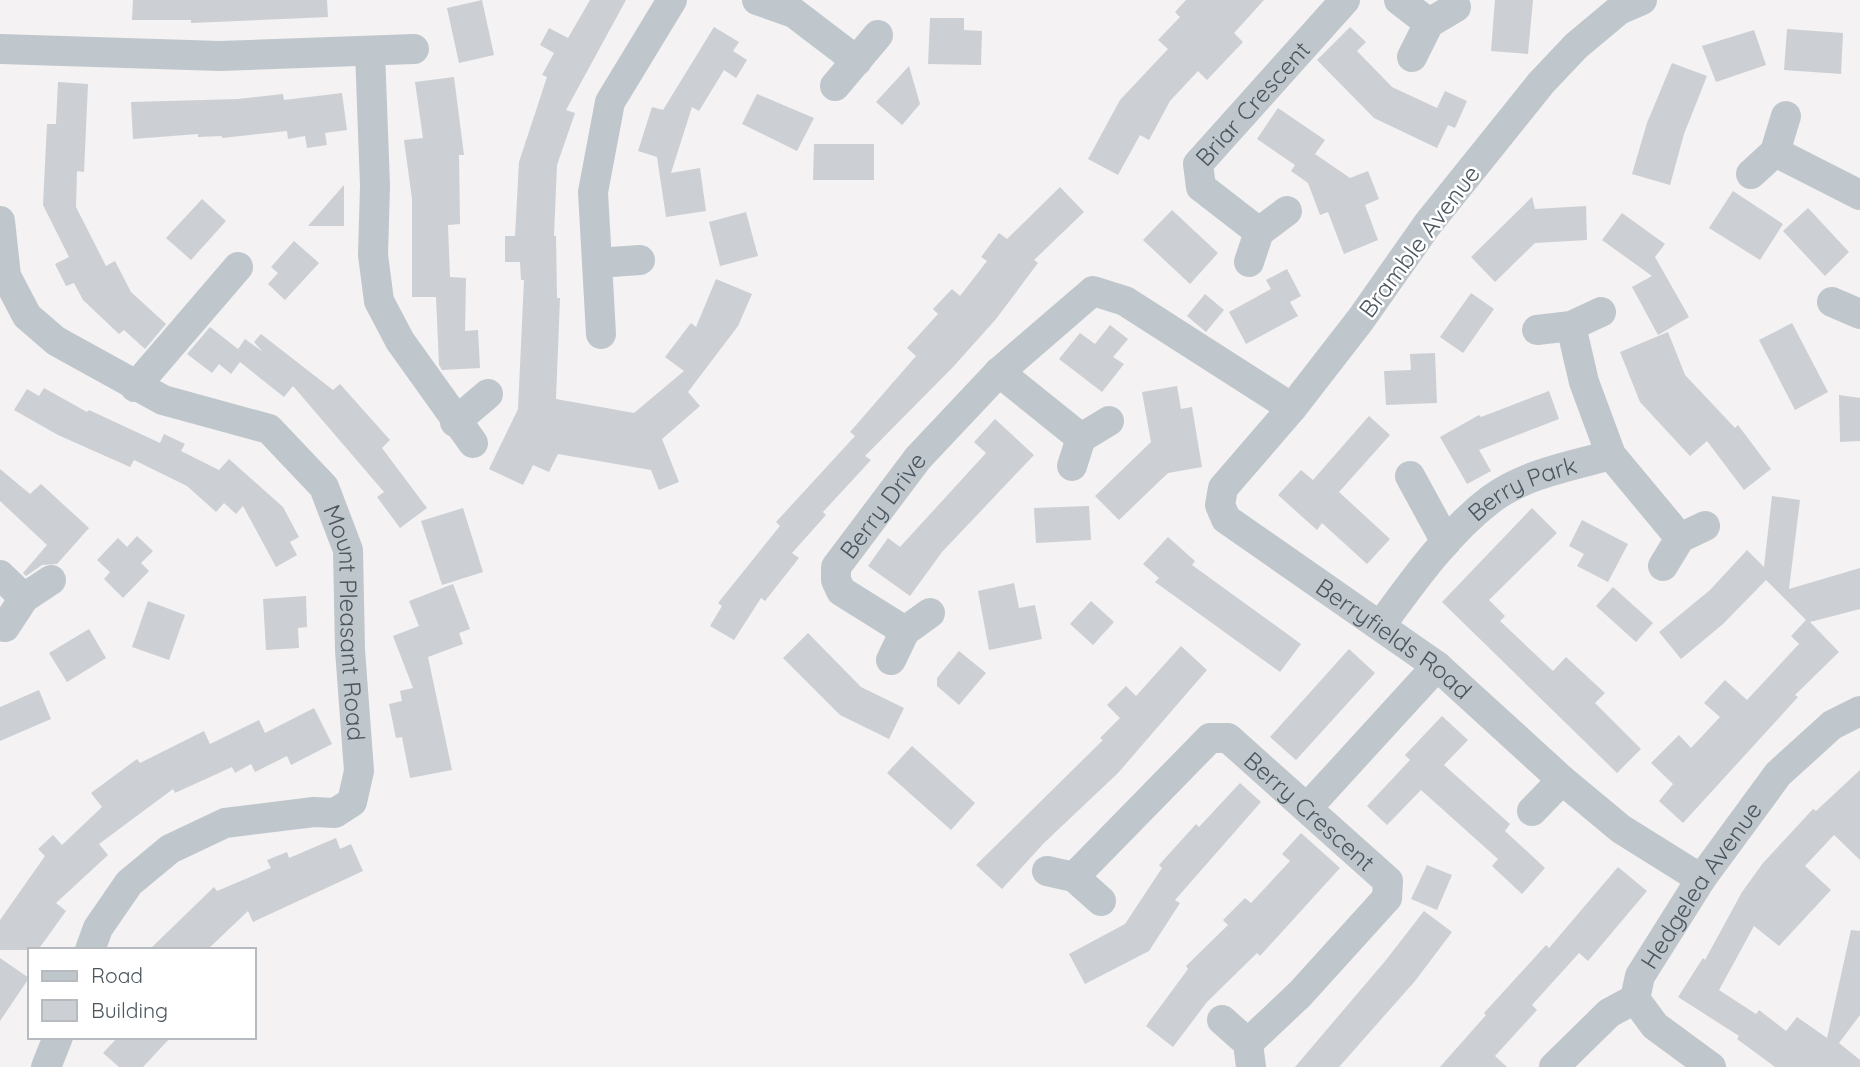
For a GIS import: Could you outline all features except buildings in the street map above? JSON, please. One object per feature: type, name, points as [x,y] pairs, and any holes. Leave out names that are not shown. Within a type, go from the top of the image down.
[{"type":"street","points":[[601,334],[593,192],[610,102],[673,0]]},
{"type":"street","points":[[757,0],[797,6],[857,61]]},
{"type":"street","name":"Briar Crescent","points":[[1259,232],[1201,187],[1198,164],[1345,0]]},
{"type":"street","points":[[1399,0],[1429,23]]},
{"type":"street","name":"Bramble Avenue","points":[[1220,505],[1223,488],[1292,408],[1361,319],[1427,226],[1541,83],[1597,28],[1619,10],[1642,0]]},
{"type":"street","points":[[1412,57],[1429,23],[1456,7]]},
{"type":"street","points":[[835,86],[878,35]]},
{"type":"street","points":[[0,49],[220,56],[414,49]]},
{"type":"street","points":[[370,51],[373,255],[379,301],[400,341],[464,433],[488,394]]},
{"type":"street","points":[[1751,174],[1775,152],[1786,116]]},
{"type":"street","points":[[1775,152],[1860,195]]},
{"type":"street","points":[[1249,262],[1259,232],[1287,211]]},
{"type":"street","name":"Mount Pleasant Road","points":[[0,221],[6,275],[27,316],[56,341],[135,387],[163,400],[269,429],[324,487],[348,550],[350,650],[359,771],[352,803],[335,813],[314,812],[225,824],[170,849],[130,883],[98,928],[91,948]]},
{"type":"street","points":[[597,263],[640,260]]},
{"type":"street","points":[[135,387],[238,267]]},
{"type":"street","name":"Berry Drive","points":[[905,631],[841,591],[836,580],[836,567],[918,458],[999,372],[1093,291],[1125,301],[1292,408]]},
{"type":"street","points":[[1832,302],[1860,314]]},
{"type":"street","points":[[1537,330],[1570,326],[1601,312]]},
{"type":"street","name":"Berry Park","points":[[1570,326],[1584,382],[1611,454],[1692,532],[1663,566]]},
{"type":"street","points":[[999,372],[1077,452],[1109,421]]},
{"type":"street","name":"Berry Park","points":[[1381,625],[1447,542],[1491,499],[1537,476],[1611,454]]},
{"type":"street","name":"Berry Park","points":[[1410,476],[1447,542]]},
{"type":"street","name":"Berryfields Road","points":[[1220,505],[1226,519],[1437,666],[1562,780],[1622,829],[1701,879]]},
{"type":"street","points":[[0,575],[24,598]]},
{"type":"street","points":[[5,627],[24,598],[51,580]]},
{"type":"street","points":[[891,660],[905,631],[930,613]]},
{"type":"street","points":[[1308,807],[1437,666]]},
{"type":"street","name":"Hedgelea Avenue","points":[[1554,1067],[1609,1013],[1635,999],[1640,976],[1701,879],[1779,774],[1832,725],[1860,711]]},
{"type":"street","name":"Berry Crescent","points":[[1101,901],[1061,874],[1210,738],[1228,738],[1388,881],[1387,898],[1300,993],[1250,1055],[1222,1020]]},
{"type":"street","points":[[1532,811],[1562,780]]},
{"type":"street","points":[[1635,999],[1655,1026],[1711,1067]]},
{"type":"street","points":[[47,1067],[57,1039]]}]
